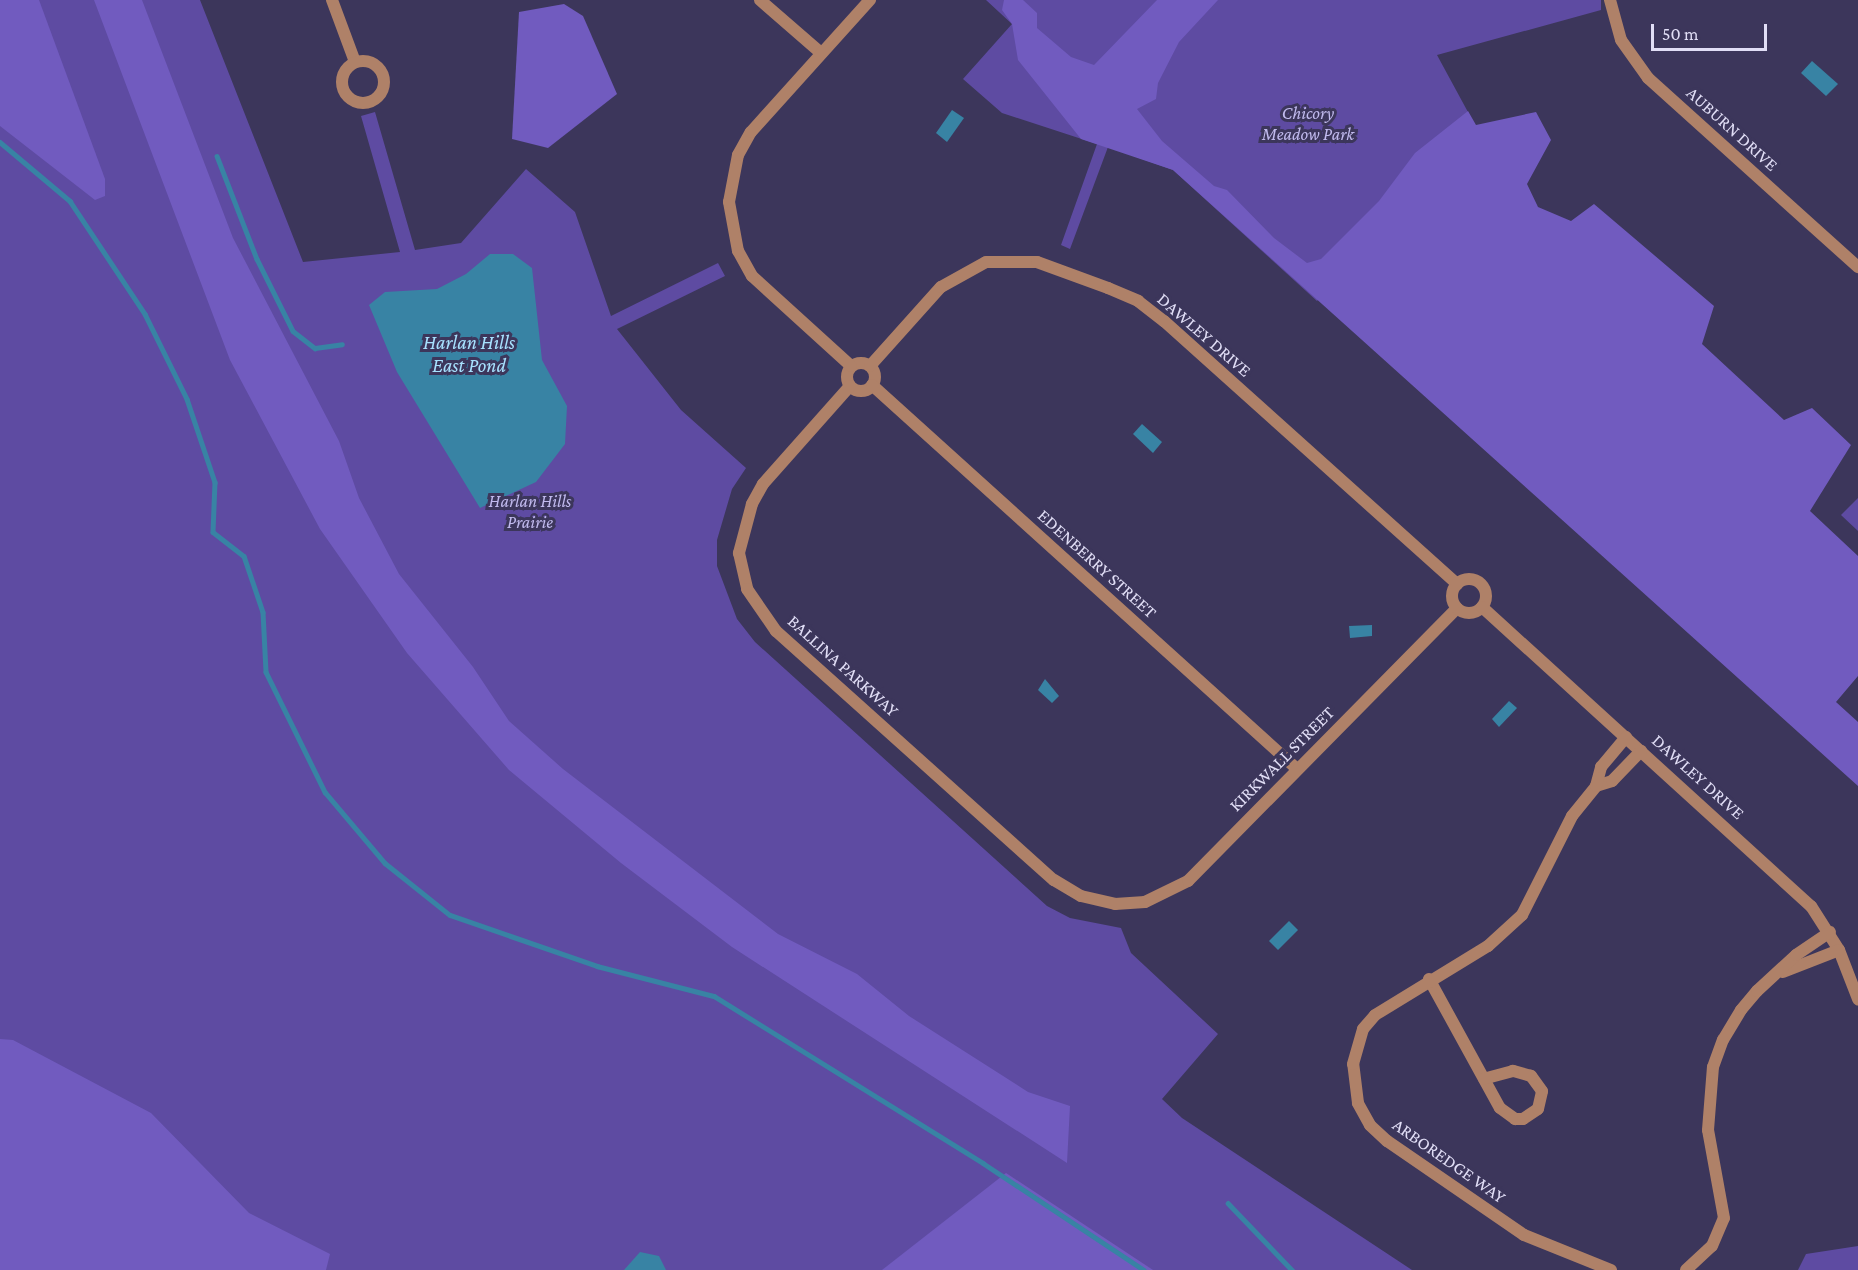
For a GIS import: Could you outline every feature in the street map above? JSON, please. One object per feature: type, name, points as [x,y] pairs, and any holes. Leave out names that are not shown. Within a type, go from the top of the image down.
[{"type":"street","points":[[332,0],[355,62]]},
{"type":"street","points":[[760,0],[821,53]]},
{"type":"street","points":[[851,366],[752,276],[738,251],[731,226],[731,179],[738,155],[751,132],[870,0]]},
{"type":"street","name":"AUBURN DRIVE","points":[[1610,0],[1621,40],[1648,78],[1858,267]]},
{"type":"street","name":"DAWLEY DRIVE","points":[[870,366],[940,287],[986,262],[1037,262],[1108,288],[1138,302],[1164,321],[1457,584]]},
{"type":"street","points":[[863,363],[870,366],[875,373],[872,385],[862,391],[850,386],[847,378],[851,366],[863,363]]},
{"type":"street","name":"EDENBERRY STREET","points":[[872,385],[1297,769]]},
{"type":"street","name":"BALLINA PARKWAY","points":[[850,386],[763,484],[752,504],[740,553],[753,602],[776,631],[1054,880],[1081,896],[1115,904]]},
{"type":"street","points":[[1473,579],[1482,585],[1486,596],[1482,607],[1470,613],[1457,608],[1452,599],[1457,584],[1473,579]]},
{"type":"street","name":"DAWLEY DRIVE","points":[[1482,607],[1790,885],[1830,932],[1858,999]]},
{"type":"street","name":"KIRKWALL STREET","points":[[1115,904],[1145,902],[1188,881],[1457,608]]},
{"type":"street","name":"ARBOREDGE WAY","points":[[1611,1270],[1524,1235],[1387,1142],[1370,1125],[1358,1103],[1352,1081],[1356,1047],[1363,1029],[1389,1003],[1488,946],[1522,915],[1572,816],[1596,786],[1601,767],[1626,737]]},
{"type":"street","name":"ARBOREDGE WAY","points":[[1596,786],[1612,781],[1641,751]]},
{"type":"street","points":[[1686,1270],[1712,1246],[1724,1218],[1724,1203],[1708,1130],[1713,1067],[1741,1010],[1796,955],[1830,932]]},
{"type":"street","points":[[1779,973],[1839,950]]},
{"type":"street","points":[[1429,979],[1484,1079],[1507,1115],[1523,1119],[1538,1109],[1542,1091],[1532,1076],[1513,1071],[1484,1079]]},
{"type":"green space","name":"Harlan Hills Prairie","points":[[0,0],[200,0],[303,262],[400,252],[361,116],[375,112],[415,250],[461,243],[526,169],[575,212],[611,316],[718,263],[725,276],[617,329],[681,410],[746,468],[732,489],[717,540],[717,566],[737,619],[755,642],[1047,906],[1070,918],[1121,928],[1131,953],[1218,1034],[1162,1099],[1182,1118],[1412,1270],[0,1270]]},
{"type":"green space","name":"Chicory Meadow Park","points":[[986,0],[1601,0],[1601,10],[1437,55],[1475,125],[1317,301],[1173,170],[1108,147],[1070,249],[1061,245],[1097,144],[1002,113],[963,79],[1012,24]]},
{"type":"green space","points":[[1858,498],[1858,531],[1841,515]]},
{"type":"green space","points":[[1858,1246],[1858,1270],[1798,1270],[1806,1254]]},
{"type":"shaded area","points":[[0,0],[39,0],[105,179],[105,196],[95,200],[0,126]]},
{"type":"shaded area","points":[[94,0],[142,0],[233,238],[339,441],[359,498],[399,574],[473,667],[509,721],[563,769],[778,934],[857,974],[909,1016],[1028,1092],[1070,1106],[1067,1163],[732,947],[621,863],[509,770],[407,653],[320,529],[230,360]]},
{"type":"shaded area","points":[[1004,0],[1023,0],[1037,13],[1037,28],[1071,57],[1094,65],[1157,0],[1218,0],[1179,42],[1158,83],[1156,99],[1137,109],[1162,141],[1214,186],[1227,190],[1274,238],[1307,263],[1321,259],[1379,201],[1415,153],[1468,111],[1476,125],[1536,112],[1551,140],[1527,184],[1538,207],[1571,221],[1594,204],[1714,306],[1702,344],[1784,420],[1812,408],[1851,445],[1810,511],[1858,556],[1858,676],[1836,702],[1858,722],[1858,786],[1173,170],[1081,139],[1018,60],[1012,24],[1002,10]]},
{"type":"shaded area","points":[[564,4],[583,16],[617,94],[548,148],[512,139],[519,12]]},
{"type":"shaded area","points":[[0,1039],[13,1040],[151,1113],[249,1213],[330,1254],[326,1270],[0,1270]]},
{"type":"shaded area","points":[[1006,1173],[1153,1270],[882,1270]]},
{"type":"water","points":[[1812,61],[1838,84],[1826,96],[1801,73]]},
{"type":"water","points":[[952,110],[964,118],[947,142],[936,133]]},
{"type":"water","name":"Harlan Hills East Pond","points":[[490,254],[513,254],[532,268],[542,360],[567,406],[565,444],[536,482],[480,508],[397,372],[369,305],[385,292],[437,289],[466,274]]},
{"type":"water","points":[[1142,424],[1162,442],[1153,453],[1133,434]]},
{"type":"water","points":[[1372,625],[1372,636],[1350,638],[1349,626]]},
{"type":"water","points":[[1045,679],[1059,696],[1052,703],[1038,690]]},
{"type":"water","points":[[1509,701],[1517,708],[1499,727],[1492,719]]},
{"type":"water","points":[[1289,921],[1298,930],[1278,950],[1269,941]]},
{"type":"water","points":[[640,1252],[659,1256],[666,1270],[624,1270]]},
{"type":"waterway","points":[[0,142],[70,201],[145,314],[187,399],[215,482],[213,532],[244,556],[263,612],[266,672],[325,792],[385,863],[450,915],[597,966],[714,996],[983,1163],[1144,1270]]},
{"type":"waterway","points":[[217,156],[257,259],[293,331],[315,348],[342,344]]},
{"type":"waterway","points":[[1228,1203],[1292,1270]]}]
